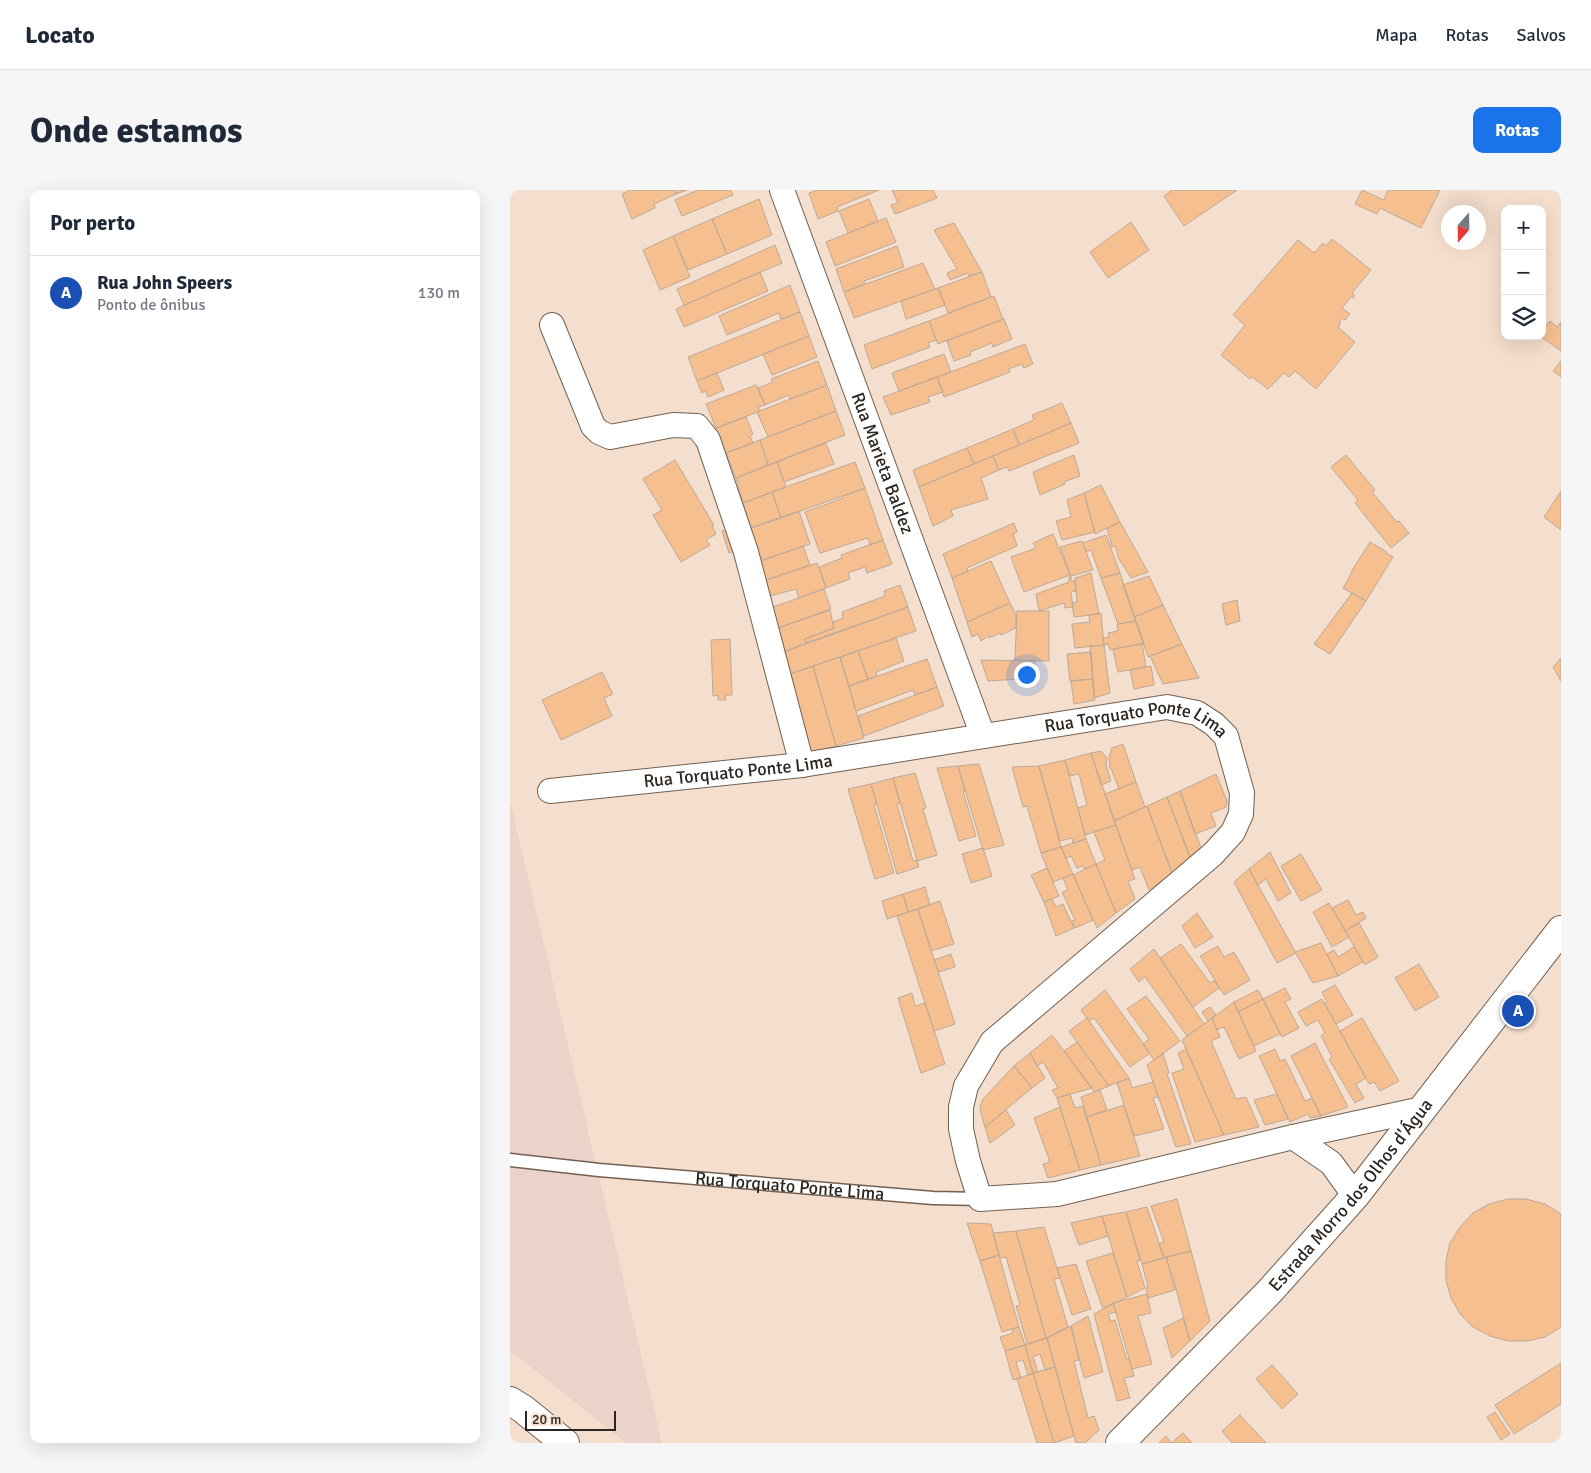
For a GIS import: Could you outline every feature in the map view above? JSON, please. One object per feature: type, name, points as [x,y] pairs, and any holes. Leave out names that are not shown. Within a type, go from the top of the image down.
[{"type":"main road","name":"Estrada Morro dos Olhos d'Água","points":[[1120,1443],[1270,1291],[1355,1196],[1561,930]]},
{"type":"main road","points":[[510,1401],[523,1409],[565,1443]]},
{"type":"street","name":"Rua Marieta Baldez","points":[[782,190],[983,736]]},
{"type":"street","points":[[552,324],[593,426],[599,432],[610,437],[673,425],[697,426],[708,440],[746,552],[802,765]]},
{"type":"street","name":"Rua Torquato Ponte Lima","points":[[550,791],[802,765],[1167,707],[1197,713],[1214,724],[1226,736],[1242,793],[1241,814],[1233,832],[1214,854],[992,1042],[966,1086],[961,1107],[961,1129],[968,1162],[980,1200],[1057,1194],[1293,1137],[1422,1109]]},
{"type":"street","points":[[1293,1137],[1332,1163],[1355,1196]]},
{"type":"lane","name":"Rua Torquato Ponte Lima","points":[[510,1160],[600,1170],[980,1200]]},
{"type":"shaded area","points":[[510,801],[662,1443],[626,1443],[516,1355],[510,1353]]},
{"type":"building","points":[[630,190],[674,190],[676,194],[654,204],[655,208],[632,219],[622,194]]},
{"type":"building","points":[[674,190],[687,190],[676,194]]},
{"type":"building","points":[[698,190],[731,190],[733,195],[682,216],[675,200]]},
{"type":"building","points":[[817,190],[879,190],[837,207],[838,211],[818,219],[809,193]]},
{"type":"building","points":[[892,190],[933,190],[937,198],[895,214],[891,205],[898,203]]},
{"type":"building","points":[[1172,190],[1237,190],[1184,226],[1164,196]]},
{"type":"building","points":[[1362,190],[1384,200],[1388,190],[1440,190],[1421,228],[1380,208],[1377,214],[1355,204]]},
{"type":"building","points":[[759,199],[772,235],[727,254],[712,219]]},
{"type":"building","points":[[869,199],[878,221],[848,233],[839,211]]},
{"type":"building","points":[[886,218],[896,242],[835,266],[826,242]]},
{"type":"building","points":[[712,219],[727,254],[688,270],[673,236]]},
{"type":"building","points":[[1131,222],[1149,250],[1108,278],[1090,252]]},
{"type":"building","points":[[954,223],[982,272],[969,276],[968,273],[950,280],[947,273],[957,269],[934,230]]},
{"type":"building","points":[[673,236],[690,277],[660,290],[643,250]]},
{"type":"building","points":[[1332,239],[1371,270],[1352,293],[1355,296],[1351,297],[1342,308],[1350,314],[1345,320],[1343,318],[1339,322],[1341,324],[1338,327],[1355,342],[1316,389],[1295,371],[1289,377],[1284,373],[1268,389],[1252,377],[1250,379],[1221,355],[1245,325],[1233,315],[1298,240],[1314,253],[1323,243],[1326,246]]},
{"type":"building","points":[[775,245],[782,263],[684,305],[677,289]]},
{"type":"building","points":[[897,246],[904,267],[864,281],[865,284],[844,292],[836,269]]},
{"type":"building","points":[[923,263],[935,289],[854,318],[844,292]]},
{"type":"building","points":[[760,272],[768,291],[684,327],[676,309]]},
{"type":"building","points":[[982,272],[991,297],[948,313],[938,288]]},
{"type":"building","points":[[790,285],[800,312],[781,319],[779,313],[727,335],[719,316]]},
{"type":"building","points":[[938,288],[945,305],[906,319],[901,301]]},
{"type":"building","points":[[994,296],[1003,319],[938,344],[929,321]]},
{"type":"building","points":[[800,312],[809,336],[697,381],[688,357]]},
{"type":"building","points":[[1004,319],[1012,339],[993,347],[992,343],[970,352],[971,355],[954,361],[947,341]]},
{"type":"building","points":[[929,321],[936,340],[928,343],[930,347],[872,369],[864,345]]},
{"type":"building","points":[[1550,321],[1557,327],[1561,322],[1561,351],[1546,340],[1546,326]]},
{"type":"building","points":[[809,336],[817,357],[772,375],[763,354]]},
{"type":"building","points":[[1025,344],[1033,364],[1024,368],[1022,364],[1009,369],[1010,372],[944,397],[937,377]]},
{"type":"building","points":[[944,354],[951,372],[899,391],[892,373]]},
{"type":"building","points":[[818,361],[827,385],[790,399],[789,395],[765,405],[758,388],[773,382],[771,379]]},
{"type":"building","points":[[1561,361],[1561,377],[1553,371]]},
{"type":"building","points":[[717,373],[724,390],[708,397],[705,391],[702,393],[697,381]]},
{"type":"building","points":[[937,377],[943,392],[928,397],[930,402],[891,415],[883,397]]},
{"type":"building","points":[[756,385],[765,405],[758,407],[760,411],[716,428],[706,404]]},
{"type":"building","points":[[827,385],[836,411],[768,437],[757,412]]},
{"type":"building","points":[[1062,403],[1071,423],[1019,445],[1013,429],[1034,420],[1032,415]]},
{"type":"building","points":[[836,411],[845,435],[768,465],[760,440]]},
{"type":"building","points":[[746,417],[753,434],[750,436],[753,443],[726,453],[716,428]]},
{"type":"building","points":[[1071,423],[1079,443],[1009,471],[1007,467],[999,470],[993,456]]},
{"type":"building","points":[[1013,429],[1019,445],[974,464],[967,448]]},
{"type":"building","points":[[760,440],[768,465],[736,478],[726,453]]},
{"type":"building","points":[[826,443],[834,464],[784,482],[777,462]]},
{"type":"building","points":[[967,448],[974,464],[919,487],[913,470]]},
{"type":"building","points":[[1074,455],[1080,476],[1040,495],[1033,472]]},
{"type":"building","points":[[1346,455],[1375,490],[1372,492],[1397,522],[1399,521],[1409,533],[1391,548],[1355,503],[1358,500],[1331,467]]},
{"type":"building","points":[[993,456],[999,470],[981,478],[988,499],[951,510],[953,516],[933,526],[919,487]]},
{"type":"building","points":[[675,460],[714,525],[712,526],[716,534],[706,540],[710,545],[681,562],[653,515],[662,510],[643,479]]},
{"type":"building","points":[[777,462],[786,487],[743,503],[736,478]]},
{"type":"building","points":[[855,462],[865,488],[781,518],[772,492]]},
{"type":"building","points":[[1101,485],[1120,522],[1095,534],[1084,493]]},
{"type":"building","points":[[865,488],[883,540],[870,545],[868,538],[820,553],[805,512]]},
{"type":"building","points":[[1561,491],[1561,530],[1544,517]]},
{"type":"building","points":[[772,492],[781,518],[751,528],[743,503]]},
{"type":"building","points":[[1084,493],[1095,532],[1062,540],[1056,521],[1071,517],[1067,500]]},
{"type":"building","points":[[799,511],[810,544],[760,561],[751,528]]},
{"type":"building","points":[[1120,522],[1148,572],[1131,578],[1117,556],[1115,546],[1112,547],[1107,528]]},
{"type":"building","points":[[1014,523],[1017,532],[1013,534],[1017,546],[967,568],[968,571],[952,578],[943,554]]},
{"type":"building","points":[[731,528],[739,549],[729,553],[722,531]]},
{"type":"building","points":[[1053,534],[1070,575],[1024,592],[1011,557],[1036,548],[1033,543]]},
{"type":"building","points":[[1106,535],[1120,573],[1101,578],[1091,550],[1086,552],[1083,543]]},
{"type":"building","points":[[883,540],[892,564],[867,573],[865,567],[848,573],[850,579],[826,588],[819,567],[842,558],[841,555]]},
{"type":"building","points":[[1082,541],[1093,570],[1071,576],[1060,547]]},
{"type":"building","points":[[1370,542],[1393,557],[1366,601],[1343,588]]},
{"type":"building","points":[[803,546],[810,565],[766,580],[760,561]]},
{"type":"building","points":[[991,561],[1010,603],[967,622],[952,578]]},
{"type":"building","points":[[817,563],[826,588],[799,598],[796,589],[770,596],[766,580]]},
{"type":"building","points":[[1091,573],[1099,614],[1074,617],[1072,603],[1077,602],[1075,578]]},
{"type":"building","points":[[1120,573],[1136,621],[1118,624],[1101,578]]},
{"type":"building","points":[[1071,576],[1071,581],[1075,581],[1076,591],[1071,592],[1073,607],[1065,608],[1064,603],[1039,611],[1036,594],[1069,582],[1069,577]]},
{"type":"building","points":[[1149,576],[1163,605],[1134,617],[1123,585]]},
{"type":"building","points":[[900,585],[908,607],[806,643],[805,639],[834,628],[833,622],[843,618],[842,612],[885,596],[884,591]]},
{"type":"building","points":[[824,589],[831,609],[778,628],[773,607]]},
{"type":"building","points":[[1352,593],[1366,601],[1330,654],[1314,644]]},
{"type":"building","points":[[1237,600],[1240,621],[1226,625],[1222,604]]},
{"type":"building","points":[[1010,603],[1016,615],[1016,628],[1001,635],[1000,633],[989,638],[988,636],[981,641],[978,634],[972,637],[967,622]]},
{"type":"building","points":[[1163,605],[1182,644],[1148,657],[1134,617]]},
{"type":"building","points":[[908,607],[916,631],[790,674],[784,652]]},
{"type":"building","points":[[830,610],[834,628],[805,639],[806,643],[784,652],[778,628]]},
{"type":"building","points":[[1017,611],[1049,611],[1049,661],[1015,660]]},
{"type":"building","points":[[1101,613],[1104,645],[1075,648],[1072,624],[1090,622],[1089,615]]},
{"type":"building","points":[[1136,621],[1144,643],[1110,650],[1108,644],[1104,645],[1103,638],[1109,637],[1108,633],[1118,631],[1117,624]]},
{"type":"building","points":[[896,638],[904,661],[876,672],[877,676],[868,679],[858,651]]},
{"type":"building","points":[[730,639],[732,695],[725,695],[726,700],[718,700],[718,695],[713,696],[711,640]]},
{"type":"building","points":[[1142,644],[1146,667],[1118,672],[1113,649]]},
{"type":"building","points":[[1182,644],[1199,678],[1163,684],[1150,656]]},
{"type":"building","points":[[1104,645],[1110,693],[1094,698],[1090,646]]},
{"type":"building","points":[[858,651],[868,679],[849,686],[840,657]]},
{"type":"building","points":[[1091,652],[1093,679],[1070,681],[1067,654]]},
{"type":"building","points":[[840,657],[864,738],[836,746],[813,666]]},
{"type":"building","points":[[1561,658],[1561,681],[1553,667]]},
{"type":"building","points":[[927,659],[937,687],[915,695],[913,690],[856,711],[849,686]]},
{"type":"building","points":[[981,660],[1035,661],[1035,667],[1019,669],[1019,679],[988,681]]},
{"type":"building","points":[[813,666],[836,746],[811,753],[790,674]]},
{"type":"building","points":[[1151,666],[1154,685],[1134,689],[1130,670]]},
{"type":"building","points":[[602,672],[613,694],[604,698],[612,716],[561,740],[542,700]]},
{"type":"building","points":[[1093,679],[1095,700],[1074,704],[1071,681]]},
{"type":"building","points":[[937,687],[944,706],[864,736],[858,716]]},
{"type":"building","points":[[1123,744],[1136,782],[1119,789],[1110,768],[1109,757],[1112,748]]},
{"type":"building","points":[[1101,751],[1107,758],[1106,765],[1111,781],[1101,785],[1091,753]]},
{"type":"building","points":[[1091,753],[1116,825],[1085,835],[1078,808],[1087,805],[1079,774],[1070,776],[1065,760]]},
{"type":"building","points":[[1065,760],[1086,839],[1073,843],[1072,838],[1060,841],[1039,766]]},
{"type":"building","points":[[979,764],[1004,845],[983,850],[958,766]]},
{"type":"building","points":[[958,766],[976,836],[959,841],[937,768]]},
{"type":"building","points":[[1039,766],[1061,847],[1041,853],[1027,806],[1023,807],[1012,767]]},
{"type":"building","points":[[915,773],[926,808],[923,809],[937,855],[917,861],[893,778]]},
{"type":"building","points":[[1216,774],[1227,801],[1226,807],[1211,813],[1216,826],[1195,834],[1180,791]]},
{"type":"building","points":[[893,778],[900,803],[897,804],[913,861],[917,860],[919,867],[897,874],[871,784]]},
{"type":"building","points":[[1136,782],[1145,807],[1114,821],[1105,794]]},
{"type":"building","points":[[871,784],[877,804],[874,805],[894,873],[875,879],[848,789]]},
{"type":"building","points":[[1180,791],[1201,848],[1190,857],[1167,797]]},
{"type":"building","points":[[1167,797],[1190,857],[1172,873],[1147,806]]},
{"type":"building","points":[[1147,806],[1172,873],[1149,890],[1140,867],[1132,870],[1114,821]]},
{"type":"building","points":[[1116,825],[1135,879],[1128,881],[1135,899],[1116,913],[1096,864],[1105,860],[1094,832]]},
{"type":"building","points":[[1086,839],[1096,864],[1085,869],[1083,866],[1077,868],[1071,856],[1066,858],[1061,847]]},
{"type":"building","points":[[1061,847],[1073,874],[1053,882],[1041,853]]},
{"type":"building","points":[[983,848],[992,876],[971,883],[962,854]]},
{"type":"building","points":[[1270,852],[1291,893],[1278,901],[1266,879],[1258,885],[1249,869]]},
{"type":"building","points":[[1301,854],[1322,890],[1301,901],[1281,866]]},
{"type":"building","points":[[1096,864],[1116,913],[1097,928],[1073,875]]},
{"type":"building","points":[[1047,868],[1059,896],[1044,902],[1031,875]]},
{"type":"building","points":[[1249,869],[1296,953],[1277,963],[1234,882]]},
{"type":"building","points":[[1073,874],[1093,920],[1075,928],[1072,921],[1075,920],[1062,892],[1068,890],[1063,878]]},
{"type":"building","points":[[925,887],[930,905],[908,912],[903,894]]},
{"type":"building","points":[[903,894],[908,912],[887,919],[882,901]]},
{"type":"building","points":[[1052,899],[1056,907],[1063,904],[1074,928],[1056,936],[1044,902]]},
{"type":"building","points":[[1348,900],[1356,915],[1363,912],[1366,918],[1345,931],[1332,908]]},
{"type":"building","points":[[940,901],[954,944],[931,951],[918,909]]},
{"type":"building","points":[[1329,903],[1349,937],[1332,947],[1313,912]]},
{"type":"building","points":[[918,909],[955,1024],[934,1031],[897,916]]},
{"type":"building","points":[[1197,913],[1213,937],[1195,948],[1182,926]]},
{"type":"building","points":[[1359,923],[1378,957],[1365,965],[1345,931]]},
{"type":"building","points":[[1321,943],[1338,976],[1313,983],[1295,952]]},
{"type":"building","points":[[1181,944],[1210,983],[1214,980],[1219,988],[1193,1007],[1160,958]]},
{"type":"building","points":[[1218,946],[1224,957],[1234,952],[1250,980],[1224,995],[1200,956]]},
{"type":"building","points":[[1354,947],[1363,962],[1338,976],[1327,954],[1334,950],[1338,957]]},
{"type":"building","points":[[1154,949],[1204,1024],[1187,1036],[1145,977],[1139,982],[1130,969]]},
{"type":"building","points":[[951,954],[955,967],[939,972],[934,960]]},
{"type":"building","points":[[1419,964],[1439,997],[1415,1011],[1395,978]]},
{"type":"building","points":[[1335,985],[1353,1015],[1336,1024],[1324,1003],[1327,1002],[1322,992]]},
{"type":"building","points":[[1285,988],[1291,999],[1285,1002],[1299,1028],[1282,1037],[1263,999]]},
{"type":"building","points":[[1105,990],[1150,1053],[1130,1067],[1094,1018],[1089,1021],[1081,1010]]},
{"type":"building","points":[[1258,990],[1263,999],[1238,1012],[1234,1002]]},
{"type":"building","points":[[912,993],[915,1006],[925,1003],[945,1064],[921,1073],[898,998]]},
{"type":"building","points":[[1146,996],[1180,1041],[1154,1060],[1143,1044],[1149,1039],[1127,1009]]},
{"type":"building","points":[[1263,999],[1280,1034],[1254,1046],[1238,1012]]},
{"type":"building","points":[[1322,999],[1366,1078],[1356,1084],[1364,1098],[1355,1103],[1329,1059],[1332,1057],[1321,1036],[1325,1033],[1318,1020],[1306,1026],[1298,1012]]},
{"type":"building","points":[[1234,1002],[1256,1051],[1239,1059],[1224,1027],[1217,1030],[1212,1018]]},
{"type":"building","points":[[1210,1007],[1216,1015],[1208,1021],[1202,1012]]},
{"type":"building","points":[[1087,1018],[1129,1078],[1109,1086],[1069,1031]]},
{"type":"building","points":[[1212,1018],[1220,1037],[1211,1041],[1236,1099],[1246,1097],[1259,1127],[1224,1135],[1182,1040]]},
{"type":"building","points":[[1362,1018],[1399,1081],[1380,1091],[1374,1082],[1369,1084],[1340,1031]]},
{"type":"building","points":[[1052,1035],[1092,1088],[1057,1098],[1052,1090],[1058,1088],[1043,1062],[1037,1066],[1030,1053]]},
{"type":"building","points":[[1077,1042],[1109,1086],[1094,1092],[1064,1051]]},
{"type":"building","points":[[1315,1043],[1348,1107],[1321,1116],[1291,1056]]},
{"type":"building","points":[[1186,1049],[1224,1135],[1195,1142],[1172,1073],[1184,1069],[1178,1053]]},
{"type":"building","points":[[1275,1049],[1280,1061],[1285,1059],[1305,1101],[1312,1098],[1321,1116],[1310,1118],[1308,1114],[1290,1122],[1259,1056]]},
{"type":"building","points":[[1030,1053],[1045,1078],[1032,1088],[1014,1066]]},
{"type":"building","points":[[1163,1053],[1169,1073],[1167,1074],[1191,1144],[1176,1147],[1147,1065]]},
{"type":"building","points":[[1014,1066],[1032,1088],[985,1127],[980,1110],[983,1099]]},
{"type":"building","points":[[1129,1078],[1132,1088],[1153,1082],[1158,1097],[1153,1098],[1164,1129],[1134,1136],[1117,1083]]},
{"type":"building","points":[[1100,1090],[1107,1110],[1087,1117],[1081,1097]]},
{"type":"building","points":[[1070,1094],[1075,1108],[1083,1106],[1101,1165],[1080,1170],[1057,1098]]},
{"type":"building","points":[[1277,1094],[1288,1119],[1265,1125],[1254,1100]]},
{"type":"building","points":[[1124,1105],[1140,1156],[1101,1165],[1087,1117]]},
{"type":"building","points":[[1060,1107],[1080,1170],[1048,1178],[1043,1164],[1050,1162],[1034,1118]]},
{"type":"building","points":[[1006,1110],[1015,1125],[990,1143],[985,1127]]},
{"type":"building","points":[[1177,1199],[1191,1251],[1164,1258],[1159,1244],[1164,1242],[1151,1206]]},
{"type":"building","points":[[1508,1199],[1526,1199],[1545,1204],[1561,1214],[1561,1327],[1545,1337],[1527,1341],[1508,1341],[1490,1336],[1473,1327],[1460,1314],[1451,1298],[1446,1280],[1446,1261],[1450,1243],[1460,1227],[1473,1213],[1489,1204]]},
{"type":"building","points":[[1147,1207],[1164,1258],[1142,1264],[1126,1212]]},
{"type":"building","points":[[1126,1212],[1140,1260],[1137,1261],[1145,1288],[1127,1297],[1102,1216]]},
{"type":"building","points":[[1102,1216],[1108,1236],[1079,1245],[1071,1223]]},
{"type":"building","points":[[967,1223],[991,1224],[999,1255],[980,1261]]},
{"type":"building","points":[[1044,1227],[1060,1278],[1054,1279],[1068,1327],[1046,1338],[1016,1231]]},
{"type":"building","points":[[1016,1231],[1046,1338],[1027,1344],[1016,1306],[1020,1305],[1006,1257],[1000,1258],[993,1233]]},
{"type":"building","points":[[1191,1251],[1210,1321],[1190,1341],[1166,1257]]},
{"type":"building","points":[[1113,1253],[1127,1297],[1103,1309],[1086,1261]]},
{"type":"building","points":[[999,1255],[1019,1327],[1002,1332],[980,1261]]},
{"type":"building","points":[[1166,1257],[1175,1290],[1148,1298],[1146,1288],[1148,1287],[1142,1264]]},
{"type":"building","points":[[1076,1264],[1091,1309],[1072,1315],[1057,1268]]},
{"type":"building","points":[[1147,1294],[1151,1313],[1138,1316],[1152,1364],[1132,1369],[1113,1303]]},
{"type":"building","points":[[1113,1303],[1116,1312],[1108,1314],[1111,1321],[1115,1320],[1134,1376],[1124,1378],[1130,1398],[1117,1401],[1094,1314]]},
{"type":"building","points":[[1088,1316],[1103,1372],[1084,1378],[1071,1326]]},
{"type":"building","points":[[1183,1318],[1190,1341],[1172,1358],[1163,1328]]},
{"type":"building","points":[[1071,1326],[1079,1360],[1074,1361],[1088,1418],[1094,1416],[1099,1430],[1085,1443],[1076,1443],[1047,1338]]},
{"type":"building","points":[[1019,1327],[1025,1345],[1005,1351],[1000,1337],[1013,1333],[1012,1329]]},
{"type":"building","points":[[1047,1338],[1055,1367],[1045,1370],[1040,1354],[1033,1357],[1038,1372],[1033,1373],[1025,1345]]},
{"type":"building","points":[[1025,1345],[1033,1373],[1028,1375],[1023,1360],[1016,1362],[1021,1378],[1013,1380],[1005,1351]]},
{"type":"building","points":[[1561,1363],[1561,1404],[1514,1434],[1495,1405]]},
{"type":"building","points":[[1272,1365],[1298,1394],[1282,1409],[1256,1379]]},
{"type":"building","points":[[1055,1367],[1074,1436],[1054,1443],[1033,1373]]},
{"type":"building","points":[[1033,1373],[1054,1443],[1037,1443],[1017,1379]]},
{"type":"building","points":[[1495,1412],[1510,1434],[1501,1440],[1487,1417]]},
{"type":"building","points":[[1240,1415],[1266,1443],[1232,1443],[1222,1431]]},
{"type":"building","points":[[1183,1433],[1192,1443],[1171,1443]]},
{"type":"building","points":[[1166,1436],[1171,1443],[1159,1443]]},
{"type":"place","name":"Rua John Speers","points":[[1518,1011]]}]
